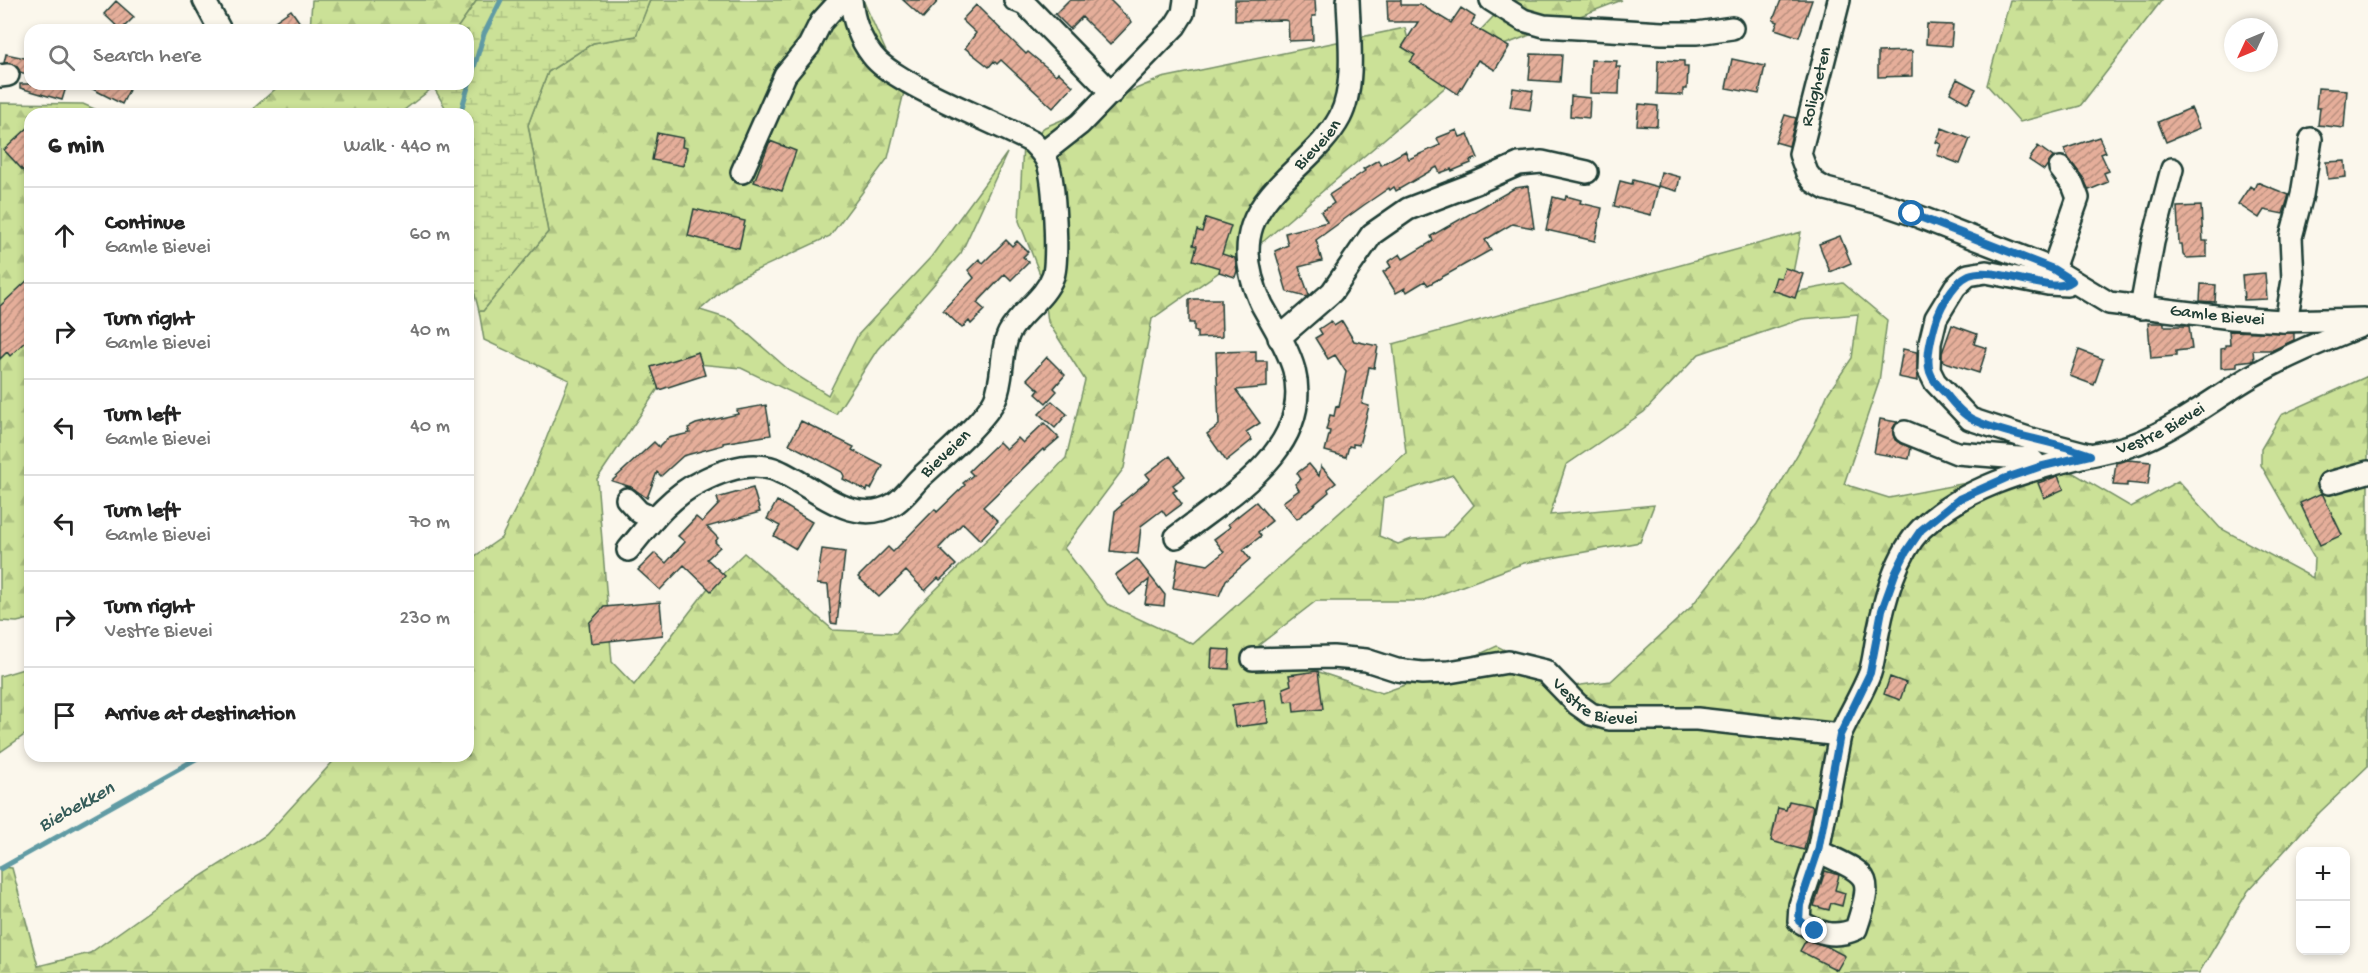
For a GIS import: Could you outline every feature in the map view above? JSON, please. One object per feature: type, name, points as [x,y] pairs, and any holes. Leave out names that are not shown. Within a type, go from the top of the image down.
[{"type":"street","points":[[204,0],[217,24]]},
{"type":"street","points":[[742,171],[785,75],[809,46],[821,22],[841,0]]},
{"type":"street","points":[[851,0],[852,18],[860,35],[872,55],[885,68],[925,91],[1032,142],[1043,153],[1080,124],[1175,26],[1183,13],[1185,0]]},
{"type":"street","points":[[1015,0],[1025,4],[1112,93]]},
{"type":"street","name":"Bieveien","points":[[1176,537],[1259,471],[1281,445],[1295,413],[1297,390],[1293,369],[1252,285],[1248,261],[1250,237],[1253,225],[1264,204],[1328,135],[1340,116],[1347,94],[1348,0]]},
{"type":"street","points":[[1491,0],[1522,20],[1544,26],[1662,33],[1696,33],[1732,28]]},
{"type":"street","name":"Roligheten","points":[[1807,173],[1800,154],[1839,0]]},
{"type":"street","points":[[2283,321],[2294,280],[2291,237],[2302,195],[2311,139]]},
{"type":"street","name":"Bieveien","points":[[628,550],[654,519],[698,482],[749,466],[773,469],[838,504],[858,511],[877,510],[895,504],[970,430],[994,402],[1000,384],[1008,335],[1018,319],[1043,294],[1054,275],[1055,235],[1052,181],[1043,153]]},
{"type":"street","points":[[1279,338],[1332,292],[1372,234],[1408,209],[1519,164],[1542,162],[1587,172]]},
{"type":"street","points":[[2053,269],[2078,198],[2073,185],[2060,168]]},
{"type":"street","points":[[2141,308],[2153,242],[2172,169]]},
{"type":"street","name":"Gamle Bievei","points":[[1807,173],[1814,182],[1826,189],[1912,214],[2053,269],[2109,303],[2232,318],[2283,321],[2368,321]]},
{"type":"street","points":[[2072,281],[2067,285],[2048,284],[1986,272],[1968,275],[1955,287],[1936,318],[1930,343],[1929,370],[1935,382],[1970,418],[2031,439],[2090,455]]},
{"type":"street","name":"Vestre Bievei","points":[[1818,851],[1840,735],[1870,673],[1882,610],[1895,574],[1921,530],[1959,499],[2006,478],[2039,467],[2116,451],[2143,441],[2297,351],[2368,321]]},
{"type":"street","points":[[1905,432],[1957,453],[2031,459],[2039,467]]},
{"type":"street","points":[[2330,483],[2368,472]]},
{"type":"street","points":[[627,500],[639,512],[654,519]]},
{"type":"street","name":"Vestre Bievei","points":[[1253,659],[1333,657],[1366,660],[1397,670],[1422,673],[1449,672],[1508,662],[1545,671],[1584,709],[1591,714],[1609,719],[1697,719],[1840,735]]},
{"type":"green space","points":[[312,0],[477,0],[460,24],[310,24]]},
{"type":"green space","points":[[477,0],[650,0],[636,36],[593,43],[548,72],[528,125],[548,232],[483,311],[479,311],[474,291],[474,108],[446,108],[435,90],[474,90],[474,24],[460,24]]},
{"type":"green space","points":[[650,0],[863,0],[904,92],[888,158],[830,236],[733,281],[700,310],[732,320],[790,371],[828,395],[858,335],[931,257],[1007,153],[961,253],[877,350],[836,414],[741,368],[676,362],[597,479],[612,662],[634,685],[708,588],[744,553],[833,630],[896,633],[919,606],[1010,517],[1066,458],[1085,380],[1048,322],[1043,282],[1019,221],[1023,144],[1045,127],[1162,78],[1405,28],[1411,51],[1420,60],[1457,55],[1509,0],[1622,0],[1488,51],[1265,240],[1152,319],[1124,468],[1064,548],[1107,604],[1193,644],[1406,453],[1393,344],[1801,232],[1789,293],[1843,283],[1887,320],[1879,382],[1844,484],[1889,498],[1992,478],[2065,468],[2131,507],[2178,481],[2220,528],[2313,578],[2314,558],[2261,465],[2261,449],[2281,415],[2368,376],[2368,766],[2320,812],[2248,891],[2199,973],[0,973],[0,867],[12,868],[38,966],[90,953],[176,892],[266,835],[333,762],[474,762],[474,557],[501,538],[531,478],[569,380],[484,340],[479,311],[483,311],[548,232],[528,125],[548,72],[593,43],[635,36]],"holes":[[[1858,314],[1852,358],[1828,393],[1814,426],[1757,524],[1690,608],[1611,681],[1574,686],[1497,646],[1439,673],[1382,693],[1292,663],[1259,645],[1316,601],[1422,601],[1524,563],[1640,542],[1654,505],[1550,515],[1566,465],[1644,412],[1699,354],[1802,319]],[[1453,475],[1474,505],[1444,537],[1412,539],[1398,544],[1379,536],[1383,498]]]},
{"type":"green space","points":[[2010,0],[2162,0],[2080,106],[2020,122],[1987,85]]},
{"type":"green space","points":[[274,90],[430,90],[407,108],[254,108]]},
{"type":"green space","points":[[0,103],[83,104],[92,108],[24,108],[24,620],[0,621]]},
{"type":"green space","points":[[24,669],[24,735],[0,752],[0,676]]},
{"type":"building","points":[[903,0],[939,0],[923,18]]},
{"type":"building","points":[[1069,0],[1110,0],[1132,22],[1110,45],[1082,17],[1070,29],[1055,14]]},
{"type":"building","points":[[1235,0],[1315,0],[1316,16],[1312,16],[1313,40],[1289,41],[1288,21],[1284,20],[1235,21]]},
{"type":"building","points":[[1387,0],[1401,0],[1401,5],[1421,5],[1451,23],[1461,8],[1475,17],[1471,25],[1509,47],[1495,70],[1478,60],[1458,94],[1410,62],[1415,55],[1402,47],[1418,22],[1388,22]]},
{"type":"building","points":[[1781,0],[1812,0],[1799,37],[1775,29],[1778,22],[1773,20]]},
{"type":"building","points":[[116,1],[134,17],[127,24],[115,24],[104,14]]},
{"type":"building","points":[[976,5],[1026,54],[1028,52],[1056,75],[1058,72],[1073,86],[1053,108],[1001,60],[997,64],[994,61],[989,67],[965,48],[976,33],[962,20]]},
{"type":"building","points":[[291,10],[301,24],[271,24]]},
{"type":"building","points":[[1927,24],[1953,25],[1951,46],[1926,44]]},
{"type":"building","points":[[1912,51],[1912,76],[1878,77],[1878,52]]},
{"type":"building","points":[[6,54],[24,58],[24,73],[13,64],[4,63]]},
{"type":"building","points":[[1531,54],[1562,55],[1560,82],[1529,80]]},
{"type":"building","points":[[1732,59],[1765,66],[1759,94],[1726,88]]},
{"type":"building","points":[[1591,60],[1617,61],[1616,67],[1620,67],[1619,94],[1590,93]]},
{"type":"building","points":[[1658,60],[1684,61],[1684,67],[1688,67],[1687,89],[1683,89],[1683,95],[1657,94]]},
{"type":"building","points":[[1957,79],[1976,89],[1968,103],[1950,93]]},
{"type":"building","points":[[1513,88],[1533,91],[1530,110],[1510,107]]},
{"type":"building","points":[[2318,88],[2347,90],[2344,128],[2318,125],[2320,108],[2316,108]]},
{"type":"building","points":[[27,90],[65,90],[62,100]]},
{"type":"building","points":[[95,90],[129,90],[122,104]]},
{"type":"building","points":[[1571,96],[1590,98],[1589,118],[1570,116]]},
{"type":"building","points":[[1639,104],[1658,106],[1657,126],[1637,125]]},
{"type":"building","points":[[2191,108],[2200,128],[2166,142],[2158,122]]},
{"type":"building","points":[[1785,115],[1796,118],[1789,146],[1775,142]]},
{"type":"building","points":[[1942,128],[1970,139],[1960,164],[1937,155],[1941,144],[1936,142]]},
{"type":"building","points":[[1457,130],[1460,137],[1468,134],[1478,158],[1452,171],[1451,169],[1440,173],[1437,167],[1396,191],[1394,187],[1390,190],[1389,188],[1364,205],[1316,240],[1322,261],[1299,267],[1309,295],[1306,297],[1287,292],[1275,251],[1288,245],[1285,233],[1327,222],[1321,212],[1334,203],[1329,195],[1378,160],[1381,165],[1405,151],[1409,159],[1440,145],[1437,138]]},
{"type":"building","points":[[24,132],[24,172],[4,150]]},
{"type":"building","points":[[657,133],[683,138],[682,147],[687,148],[683,166],[652,160]]},
{"type":"building","points":[[2099,137],[2106,152],[2101,154],[2109,171],[2104,173],[2108,182],[2089,190],[2064,149]]},
{"type":"building","points":[[770,141],[796,151],[782,191],[754,182]]},
{"type":"building","points":[[2038,146],[2053,157],[2044,170],[2029,160]]},
{"type":"building","points":[[2345,161],[2346,177],[2328,179],[2326,162]]},
{"type":"building","points":[[1661,172],[1680,177],[1677,191],[1658,186]]},
{"type":"building","points":[[1633,180],[1658,187],[1651,215],[1614,206],[1620,181],[1632,184]]},
{"type":"building","points":[[2257,182],[2289,195],[2283,214],[2264,210],[2259,218],[2238,204],[2250,186],[2254,189]]},
{"type":"building","points":[[1528,186],[1534,228],[1512,224],[1485,240],[1491,250],[1428,285],[1425,281],[1407,292],[1405,288],[1396,293],[1383,272],[1391,267],[1388,262],[1400,254],[1403,259],[1433,241],[1431,236],[1515,188]]},
{"type":"building","points":[[1566,196],[1581,200],[1580,203],[1602,208],[1595,241],[1546,230],[1553,197],[1565,200]]},
{"type":"building","points":[[2201,206],[2203,241],[2207,241],[2207,257],[2187,258],[2183,254],[2182,244],[2179,244],[2177,207]]},
{"type":"building","points":[[694,209],[745,221],[739,248],[688,236]]},
{"type":"building","points":[[1206,218],[1231,226],[1222,254],[1235,258],[1237,271],[1235,277],[1219,272],[1220,268],[1193,260],[1197,246],[1193,245],[1197,230],[1202,232]]},
{"type":"building","points":[[1840,236],[1851,263],[1830,272],[1819,244]]},
{"type":"building","points":[[1006,240],[1012,246],[1017,241],[1028,252],[1023,257],[1029,262],[1011,280],[1005,274],[977,303],[985,310],[971,324],[969,321],[962,328],[943,310],[974,278],[968,270],[979,259],[983,263]]},
{"type":"building","points":[[1785,268],[1803,274],[1795,298],[1772,290],[1776,277],[1781,278]]},
{"type":"building","points":[[2265,273],[2267,299],[2244,300],[2242,275]]},
{"type":"building","points":[[24,284],[24,343],[10,356],[7,352],[0,359],[0,306]]},
{"type":"building","points":[[2201,284],[2216,285],[2215,302],[2200,301]]},
{"type":"building","points":[[1221,299],[1222,337],[1197,338],[1194,323],[1189,323],[1189,300]]},
{"type":"building","points":[[1331,321],[1334,326],[1342,321],[1354,341],[1378,346],[1374,368],[1369,367],[1362,404],[1369,406],[1359,445],[1349,446],[1346,457],[1325,451],[1330,431],[1326,430],[1330,415],[1334,416],[1336,406],[1339,407],[1346,372],[1335,355],[1328,359],[1315,338],[1322,334],[1319,329]]},
{"type":"building","points":[[2148,323],[2164,323],[2164,326],[2189,326],[2192,349],[2176,351],[2176,356],[2151,358]]},
{"type":"building","points":[[1952,325],[1977,334],[1974,344],[1987,348],[1979,373],[1942,361],[1942,353]]},
{"type":"building","points":[[2229,331],[2294,333],[2294,340],[2273,350],[2253,350],[2254,360],[2237,362],[2237,367],[2221,368],[2221,349],[2225,348],[2225,345],[2230,345]]},
{"type":"building","points":[[1903,349],[1917,352],[1918,381],[1898,377]]},
{"type":"building","points":[[2079,350],[2103,359],[2094,385],[2070,376]]},
{"type":"building","points":[[1256,351],[1256,361],[1267,361],[1267,387],[1236,390],[1260,423],[1246,432],[1252,440],[1226,461],[1207,434],[1219,425],[1216,352]]},
{"type":"building","points":[[698,352],[705,375],[659,390],[651,367]]},
{"type":"building","points":[[1047,357],[1065,375],[1054,388],[1057,391],[1046,403],[1036,394],[1039,390],[1027,379]]},
{"type":"building","points":[[1052,401],[1067,414],[1055,428],[1039,414]]},
{"type":"building","points":[[766,405],[771,435],[723,443],[723,445],[683,456],[661,476],[657,472],[647,498],[631,487],[612,481],[654,442],[659,447],[668,438],[690,433],[688,428],[696,424],[738,414],[737,410]]},
{"type":"building","points":[[1880,419],[1897,422],[1893,428],[1893,434],[1895,440],[1911,448],[1909,459],[1874,453]]},
{"type":"building","points":[[801,421],[854,447],[852,450],[883,466],[871,489],[868,488],[867,491],[843,479],[842,472],[789,444]]},
{"type":"building","points":[[1044,423],[1059,438],[1044,451],[1043,449],[983,507],[998,521],[980,540],[963,523],[939,548],[956,565],[940,580],[938,578],[925,591],[906,571],[879,597],[858,577],[888,547],[893,552],[935,509],[937,512],[973,475],[969,471],[999,442],[1006,449],[1018,438],[1023,443]]},
{"type":"building","points":[[1170,456],[1185,476],[1173,485],[1177,490],[1173,492],[1182,504],[1166,516],[1162,510],[1141,526],[1138,554],[1110,551],[1115,511],[1122,505],[1121,503],[1150,479],[1146,474]]},
{"type":"building","points":[[2128,460],[2151,462],[2148,485],[2127,483],[2127,486],[2113,485],[2116,463]]},
{"type":"building","points":[[1309,464],[1319,476],[1321,466],[1336,483],[1328,489],[1329,492],[1297,519],[1283,502],[1299,490],[1295,484],[1301,479],[1297,473]]},
{"type":"building","points":[[2058,476],[2064,489],[2044,498],[2038,483]]},
{"type":"building","points":[[753,488],[760,512],[707,527],[718,538],[715,542],[720,547],[707,559],[725,576],[711,591],[684,565],[660,590],[638,570],[655,553],[666,563],[685,542],[678,536],[696,517],[702,522],[719,504],[717,498]]},
{"type":"building","points":[[2322,493],[2342,535],[2320,545],[2300,503]]},
{"type":"building","points":[[777,501],[812,522],[796,549],[774,536],[780,526],[767,519]]},
{"type":"building","points":[[1256,502],[1272,521],[1258,532],[1261,536],[1243,550],[1250,559],[1226,580],[1219,596],[1173,588],[1178,559],[1208,565],[1224,552],[1214,539],[1230,527],[1228,524]]},
{"type":"building","points":[[822,549],[845,552],[837,624],[831,623],[828,585],[817,584]]},
{"type":"building","points":[[1137,559],[1165,595],[1164,606],[1145,604],[1149,580],[1130,595],[1115,575]]},
{"type":"building","points":[[660,602],[663,635],[591,643],[589,623],[604,607]]},
{"type":"building","points":[[1212,649],[1230,650],[1229,669],[1211,668]]},
{"type":"building","points":[[1318,671],[1323,709],[1294,712],[1293,701],[1285,702],[1283,688],[1291,685],[1289,675]]},
{"type":"building","points":[[1890,677],[1906,683],[1900,700],[1884,694]]},
{"type":"building","points":[[1265,700],[1268,723],[1235,727],[1232,705]]},
{"type":"building","points":[[1789,801],[1813,806],[1804,850],[1771,841],[1778,808],[1786,810]]},
{"type":"building","points":[[1825,871],[1839,875],[1835,890],[1845,893],[1842,906],[1831,903],[1829,910],[1814,906]]},
{"type":"building","points":[[1806,940],[1826,946],[1845,956],[1837,970],[1800,951]]},
{"type":"waterway","name":"Biebekken","points":[[474,67],[484,34],[501,0]]},
{"type":"waterway","name":"Biebekken","points":[[462,108],[467,90]]},
{"type":"waterway","name":"Biebekken","points":[[0,869],[190,762]]},
{"type":"route","points":[[1815,931],[1799,921],[1800,905],[1818,851],[1840,735],[1870,673],[1882,610],[1906,552],[1921,530],[1959,499],[2006,478],[2039,467],[2090,455],[2031,439],[1970,418],[1935,382],[1929,370],[1930,343],[1936,318],[1955,287],[1968,275],[1986,272],[2048,284],[2067,285],[2072,281],[2053,269],[1912,214]]}]
